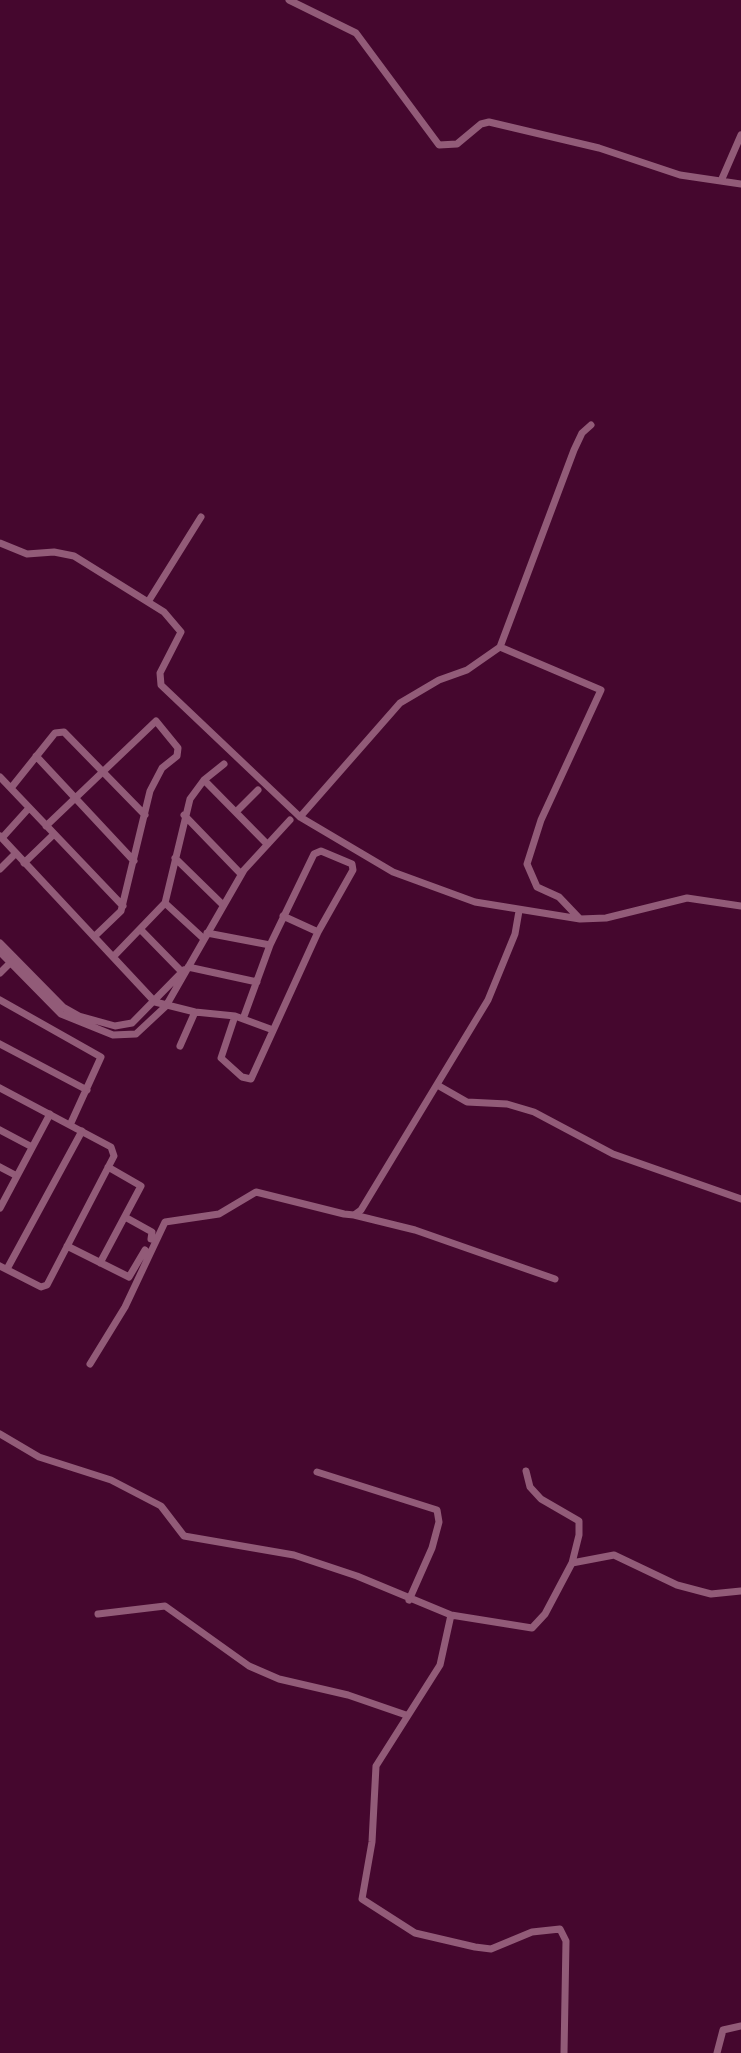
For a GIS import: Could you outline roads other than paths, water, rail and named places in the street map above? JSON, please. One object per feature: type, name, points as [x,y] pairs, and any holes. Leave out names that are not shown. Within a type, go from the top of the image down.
[{"type":"street","points":[[289,0],[356,33],[439,145],[457,144],[478,126],[489,122],[599,148],[680,175],[741,184]]},
{"type":"street","points":[[721,181],[741,135]]},
{"type":"street","points":[[300,817],[400,703],[439,680],[467,670],[500,647],[574,450],[582,433],[591,425]]},
{"type":"street","points":[[148,602],[201,517]]},
{"type":"street","points":[[0,543],[27,554],[54,552],[74,556],[164,612],[181,632],[160,673],[161,685],[300,817],[393,872],[475,902],[580,919],[614,917],[687,898],[741,906]]},
{"type":"street","points":[[500,647],[601,690],[541,820],[527,864],[537,887],[559,897],[580,919]]},
{"type":"street","points":[[46,826],[156,721],[166,731],[179,752],[156,777],[123,906],[117,918],[95,936]]},
{"type":"street","points":[[11,788],[55,733],[64,732],[145,815]]},
{"type":"street","points":[[36,756],[134,861]]},
{"type":"street","points":[[113,957],[165,903],[184,815],[193,792],[224,764]]},
{"type":"street","points":[[0,777],[123,906]]},
{"type":"street","points":[[204,780],[267,844]]},
{"type":"street","points":[[236,812],[258,790]]},
{"type":"street","points":[[29,808],[1,837],[152,999],[166,1006],[239,1018],[273,1030]]},
{"type":"street","points":[[184,815],[241,874]]},
{"type":"street","points":[[0,943],[12,961],[61,1014],[113,1035],[136,1034],[166,1006],[241,874],[290,820]]},
{"type":"street","points":[[24,863],[53,835]]},
{"type":"street","points":[[321,851],[347,860],[353,865],[353,870],[318,932],[256,1073],[247,1079],[220,1053],[257,982],[270,945],[314,854],[321,851]]},
{"type":"street","points":[[0,869],[16,853]]},
{"type":"street","points":[[175,858],[222,904]]},
{"type":"street","points":[[165,903],[206,936],[270,945]]},
{"type":"street","points":[[354,1215],[361,1210],[439,1086],[488,1000],[515,934],[519,911]]},
{"type":"street","points":[[283,916],[318,932]]},
{"type":"street","points":[[140,929],[185,971],[257,982]]},
{"type":"street","points":[[0,952],[63,1007],[99,1023],[115,1026],[132,1023],[152,999],[185,971]]},
{"type":"street","points":[[0,973],[12,961]]},
{"type":"street","points":[[0,1000],[99,1053],[102,1061],[70,1125]]},
{"type":"street","points":[[180,1046],[195,1012]]},
{"type":"street","points":[[0,1044],[87,1090]]},
{"type":"street","points":[[439,1086],[467,1102],[507,1104],[534,1112],[613,1154],[741,1199]]},
{"type":"street","points":[[0,1088],[82,1131],[111,1147],[114,1156],[44,1287],[3,1268],[82,1131]]},
{"type":"street","points":[[0,1208],[50,1114]]},
{"type":"street","points":[[0,1130],[32,1147]]},
{"type":"street","points":[[0,1167],[17,1176]]},
{"type":"street","points":[[100,1263],[141,1186],[108,1167]]},
{"type":"street","points":[[90,1364],[125,1307],[165,1222],[219,1214],[256,1192],[415,1230],[555,1279]]},
{"type":"street","points":[[67,1246],[125,1277],[132,1276],[153,1234],[125,1217]]},
{"type":"street","points":[[0,1434],[39,1457],[111,1480],[161,1506],[184,1536],[294,1555],[357,1576],[451,1615],[532,1628],[545,1614],[572,1563],[579,1521],[541,1499],[530,1487],[526,1471]]},
{"type":"street","points":[[317,1472],[437,1510],[439,1522],[432,1548],[411,1600]]},
{"type":"street","points":[[572,1563],[619,1556],[677,1585],[722,1595],[741,1591]]},
{"type":"street","points":[[98,1614],[165,1606],[249,1666],[279,1679],[348,1695],[406,1715]]},
{"type":"street","points":[[451,1615],[440,1665],[406,1715],[374,1773],[372,1842],[363,1881],[364,1903],[415,1933],[439,1941],[491,1949],[532,1932],[561,1930],[566,1941],[564,2053]]},
{"type":"street","points":[[717,2053],[723,2030],[741,2026]]}]
